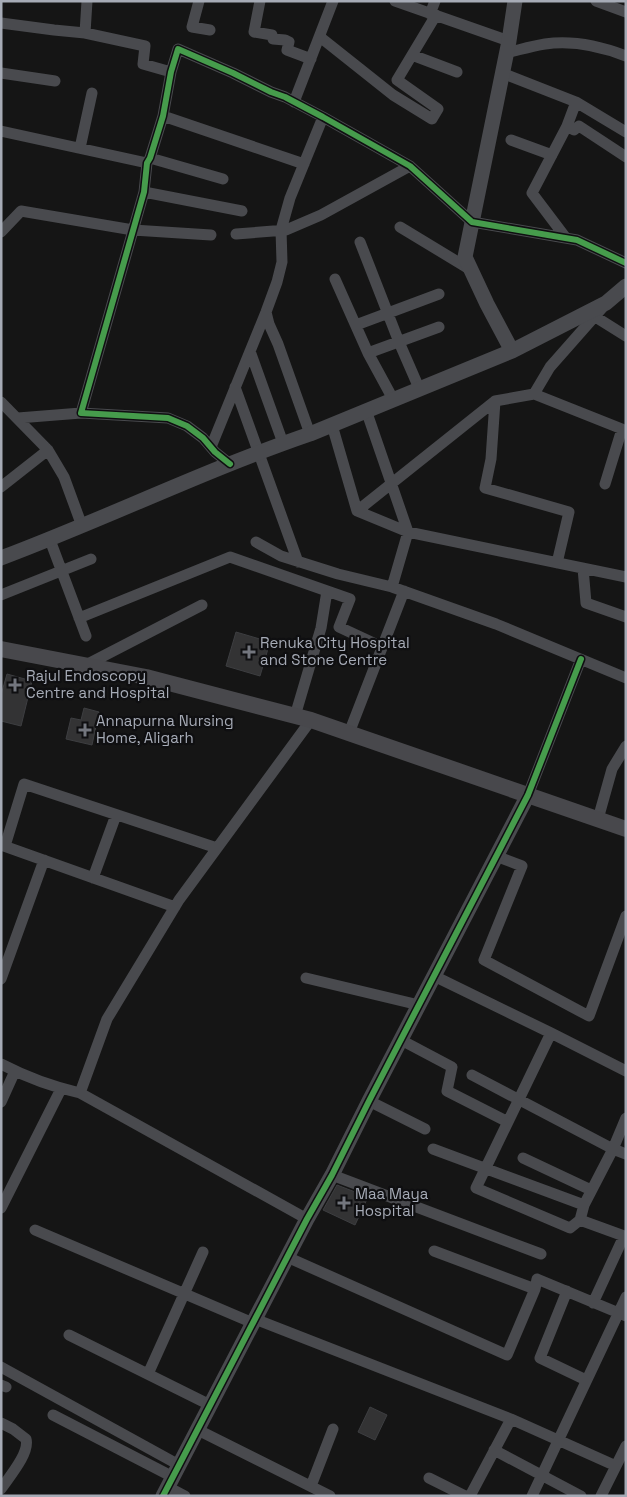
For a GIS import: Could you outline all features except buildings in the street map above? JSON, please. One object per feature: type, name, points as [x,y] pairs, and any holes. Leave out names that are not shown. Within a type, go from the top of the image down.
[{"type":"main road","points":[[1,649],[146,677],[311,720],[626,829]]},
{"type":"street","points":[[85,33],[87,1]]},
{"type":"street","points":[[199,1],[192,27],[210,30]]},
{"type":"street","points":[[260,1],[254,32],[272,35],[273,39],[285,40],[289,42],[287,50],[311,59]]},
{"type":"street","points":[[294,102],[333,1]]},
{"type":"street","points":[[395,1],[508,47],[580,43],[611,50],[626,56]]},
{"type":"street","points":[[320,37],[393,95],[432,119],[438,108],[396,80],[412,55],[433,15],[434,1]]},
{"type":"street","points":[[512,351],[486,304],[465,257],[516,1]]},
{"type":"street","points":[[596,1],[626,12]]},
{"type":"street","points":[[1,23],[85,33],[145,46],[142,64],[171,72]]},
{"type":"street","points":[[81,413],[144,192],[149,161],[163,116],[171,72],[178,49],[233,72],[294,102],[410,166],[472,222],[577,240],[626,262]]},
{"type":"street","points":[[412,55],[457,72]]},
{"type":"street","points":[[1,73],[56,80]]},
{"type":"street","points":[[502,73],[576,102],[626,132]]},
{"type":"street","points":[[80,148],[92,93]]},
{"type":"street","points":[[566,238],[532,192],[567,126],[576,102]]},
{"type":"street","points":[[163,116],[304,164]]},
{"type":"street","points":[[211,447],[266,312],[282,262],[281,230],[290,198],[323,117]]},
{"type":"street","points":[[567,126],[574,130],[579,126],[626,157]]},
{"type":"street","points":[[1,131],[149,161],[223,179]]},
{"type":"street","points":[[510,140],[552,155]]},
{"type":"street","points":[[236,234],[286,230],[321,215],[410,166]]},
{"type":"street","points":[[144,192],[242,211]]},
{"type":"street","points":[[1,232],[22,210],[132,230],[211,235]]},
{"type":"street","points":[[400,227],[471,270]]},
{"type":"street","points":[[360,242],[399,342],[420,388]]},
{"type":"street","points":[[336,279],[368,353],[393,399]]},
{"type":"street","points":[[1,558],[50,540],[230,464],[310,434],[512,351],[606,303],[623,291]]},
{"type":"street","points":[[356,325],[439,294]]},
{"type":"street","points":[[534,394],[550,367],[606,303]]},
{"type":"street","points":[[266,312],[310,434]]},
{"type":"street","points":[[594,316],[626,336]]},
{"type":"street","points":[[368,353],[439,327]]},
{"type":"street","points":[[250,351],[284,443]]},
{"type":"street","points":[[235,387],[298,562]]},
{"type":"street","points":[[357,511],[495,401],[534,394],[622,429],[606,484]]},
{"type":"street","points":[[495,401],[491,459],[485,488],[569,512],[557,563]]},
{"type":"street","points":[[1,402],[48,450],[64,477],[82,526]]},
{"type":"street","points":[[366,410],[408,532],[392,587]]},
{"type":"street","points":[[18,418],[81,413],[168,418],[187,426],[203,438],[230,464]]},
{"type":"street","points":[[332,425],[357,511]]},
{"type":"street","points":[[1,487],[48,450]]},
{"type":"street","points":[[357,511],[408,532],[626,577]]},
{"type":"street","points":[[50,540],[86,636]]},
{"type":"street","points":[[256,542],[281,556],[298,562],[392,587],[496,624],[626,678]]},
{"type":"street","points":[[79,618],[230,557],[350,599],[339,627],[382,647]]},
{"type":"street","points":[[1,595],[91,559]]},
{"type":"street","points":[[583,568],[586,603],[626,617]]},
{"type":"street","points":[[295,716],[322,628],[327,591]]},
{"type":"street","points":[[349,734],[404,591]]},
{"type":"street","points":[[86,665],[202,604]]},
{"type":"street","points":[[171,1481],[332,1175],[528,795],[580,659]]},
{"type":"street","points":[[80,1094],[107,1020],[175,906],[311,720]]},
{"type":"street","points":[[598,819],[612,769],[625,748]]},
{"type":"street","points":[[175,906],[3,846],[24,784],[217,848]]},
{"type":"street","points":[[93,878],[116,815]]},
{"type":"street","points":[[496,856],[522,866],[484,960],[589,1016],[625,921]]},
{"type":"street","points":[[1,978],[5,957],[44,860]]},
{"type":"street","points":[[434,976],[626,1071]]},
{"type":"street","points":[[306,978],[419,1005]]},
{"type":"street","points":[[551,1033],[476,1188],[570,1228],[580,1220],[584,1205],[613,1149],[626,1118]]},
{"type":"street","points":[[401,1040],[452,1067],[447,1091],[508,1122]]},
{"type":"street","points":[[1,1064],[61,1089],[80,1094],[308,1219]]},
{"type":"street","points":[[1,1102],[15,1071]]},
{"type":"street","points":[[472,1075],[626,1154]]},
{"type":"street","points":[[1,1208],[61,1089]]},
{"type":"street","points":[[369,1101],[425,1128]]},
{"type":"street","points":[[432,1149],[584,1205]]},
{"type":"street","points":[[523,1158],[591,1190]]},
{"type":"street","points":[[332,1175],[541,1254]]},
{"type":"street","points":[[580,1220],[624,1236],[593,1303]]},
{"type":"street","points":[[35,1230],[184,1294],[510,1419],[616,1466]]},
{"type":"street","points":[[434,1251],[534,1288]]},
{"type":"street","points":[[148,1374],[203,1252]]},
{"type":"street","points":[[288,1258],[506,1355],[537,1279],[622,1315]]},
{"type":"street","points":[[566,1291],[540,1358],[586,1380]]},
{"type":"street","points":[[532,1496],[586,1380],[622,1315],[626,1297]]},
{"type":"street","points":[[69,1336],[210,1405]]},
{"type":"street","points":[[1,1368],[171,1481],[185,1496]]},
{"type":"street","points":[[53,1415],[171,1481]]},
{"type":"street","points":[[470,1496],[510,1419]]},
{"type":"street","points":[[1,1423],[13,1429],[26,1439],[27,1443],[24,1454],[1,1489]]},
{"type":"street","points":[[311,1486],[333,1429]]},
{"type":"street","points":[[198,1430],[330,1496]]},
{"type":"street","points":[[606,1494],[616,1466],[626,1446]]},
{"type":"street","points":[[494,1450],[581,1496]]},
{"type":"street","points":[[429,1478],[465,1496]]},
{"type":"cycle path","points":[[230,464],[215,452],[203,438],[187,426],[168,418],[81,413],[144,192],[147,163],[163,116],[171,72],[178,49],[285,97],[410,166],[472,222],[577,240],[626,263]]},
{"type":"cycle path","points":[[163,1496],[307,1219],[332,1175],[528,795],[581,659]]},
{"type":"place","name":"Renuka City Hospital and Stone Centre","points":[[249,652]]},
{"type":"place","name":"Rajul Endoscopy Centre and Hospital","points":[[15,685]]},
{"type":"place","name":"Annapurna Nursing Home, Aligarh","points":[[85,730]]},
{"type":"place","name":"Maa Maya Hospital","points":[[344,1203]]}]
